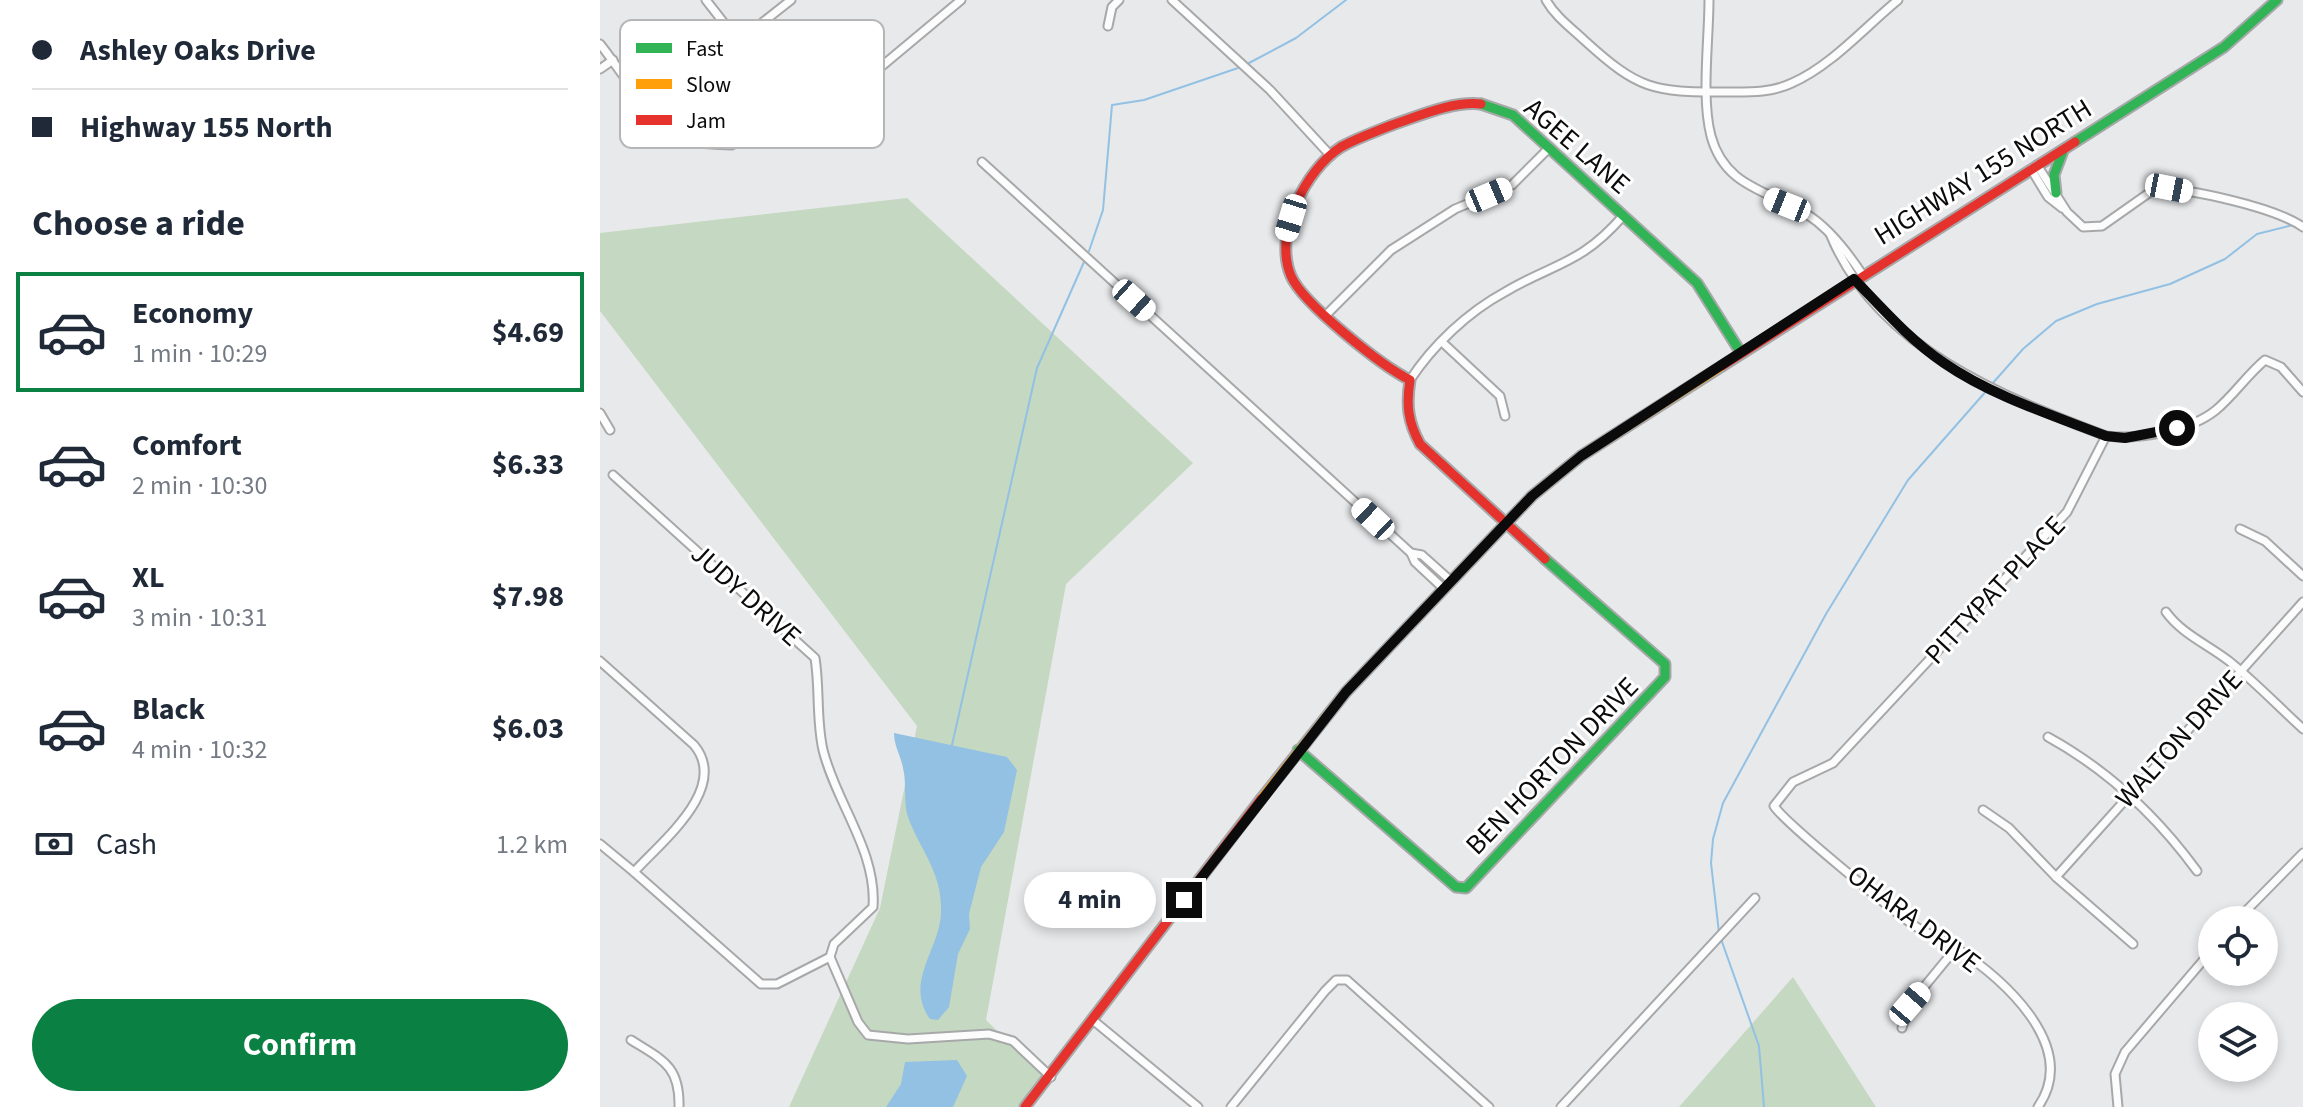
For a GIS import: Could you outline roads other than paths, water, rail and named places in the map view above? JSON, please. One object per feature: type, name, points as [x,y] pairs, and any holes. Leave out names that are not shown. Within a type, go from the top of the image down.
[{"type":"street","points":[[706,0],[722,20]]},
{"type":"street","points":[[766,20],[791,0]]},
{"type":"street","points":[[884,64],[961,0]]},
{"type":"street","points":[[1108,26],[1112,7],[1119,0]]},
{"type":"street","points":[[1172,0],[1270,90],[1331,156],[1302,197],[1284,241],[1292,278],[1387,369],[1410,380]]},
{"type":"street","points":[[1546,0],[1560,18],[1631,79],[1661,90],[1709,92],[1758,92],[1792,83],[1812,72],[1898,0]]},
{"type":"street","points":[[1709,0],[1711,134],[1730,171],[1754,191],[1808,215],[1831,236],[1858,277],[1914,340],[1965,376],[2106,436],[2125,438],[2199,421],[2220,405],[2265,360],[2281,367],[2303,392]]},
{"type":"street","name":"HIGHWAY 155 NORTH","points":[[1025,1107],[1094,1021],[1298,750],[1346,692],[1532,496],[1568,465],[1858,277],[2224,47],[2277,0]]},
{"type":"street","points":[[600,44],[620,69]]},
{"type":"street","points":[[600,69],[613,60]]},
{"type":"street","name":"AGEE LANE","points":[[1331,156],[1358,139],[1454,106],[1474,103],[1494,106],[1513,115],[1697,283],[1741,353]]},
{"type":"street","points":[[2056,193],[2055,166],[2066,147]]},
{"type":"street","points":[[1327,314],[1391,250],[1455,209],[1512,185],[1549,148]]},
{"type":"street","points":[[982,162],[1411,553],[1415,562],[1448,585]]},
{"type":"street","points":[[2034,167],[2067,212]]},
{"type":"street","points":[[2034,167],[2048,197],[2083,227],[2093,228],[2156,188],[2169,188],[2276,214],[2303,227]]},
{"type":"street","points":[[1506,525],[1420,444],[1410,426],[1407,400],[1410,380],[1442,342],[1477,310],[1507,290],[1586,253],[1623,216]]},
{"type":"street","points":[[1442,342],[1500,396],[1505,416]]},
{"type":"street","points":[[600,413],[610,430]]},
{"type":"street","name":"PITTYPAT PLACE","points":[[1864,731],[2067,512],[2106,436]]},
{"type":"street","name":"JUDY DRIVE","points":[[613,475],[769,620],[815,658],[823,749],[866,858],[874,890],[873,907],[834,944],[830,957]]},
{"type":"street","name":"BEN HORTON DRIVE","points":[[1298,750],[1456,887],[1466,888],[1655,690],[1665,677],[1665,664],[1506,525]]},
{"type":"street","points":[[2240,529],[2265,541],[2303,576]]},
{"type":"street","name":"WALTON DRIVE","points":[[2056,877],[2303,602]]},
{"type":"street","points":[[2166,612],[2178,628],[2208,645],[2241,671],[2303,729]]},
{"type":"street","points":[[600,661],[704,756],[707,778],[701,793],[634,872]]},
{"type":"street","name":"OHARA DRIVE","points":[[1864,731],[1833,763],[1793,782],[1774,806],[1914,926],[1956,948],[2032,1015],[2044,1034],[2047,1082],[2038,1107]]},
{"type":"street","points":[[2048,737],[2087,758],[2129,794],[2169,833],[2197,871]]},
{"type":"street","points":[[1983,810],[2009,828],[2056,877],[2133,944]]},
{"type":"street","points":[[600,844],[761,984],[777,984],[830,957],[858,1022],[868,1035],[908,1039],[989,1034],[1013,1041],[1051,1077]]},
{"type":"street","points":[[2251,906],[2303,853]]},
{"type":"street","points":[[1561,1107],[1755,898]]},
{"type":"street","points":[[1902,1028],[1910,1004],[1956,948]]},
{"type":"street","points":[[2118,1107],[2115,1074],[2125,1052],[2198,966]]},
{"type":"street","points":[[1231,1107],[1325,991],[1336,980],[1347,980],[1489,1107]]},
{"type":"street","points":[[1094,1021],[1198,1107]]},
{"type":"street","points":[[631,1040],[671,1067],[678,1082],[679,1107]]},
{"type":"water","points":[[894,733],[1007,757],[1017,770],[1004,832],[981,867],[969,914],[970,929],[958,954],[949,1007],[938,1020],[930,1019],[920,992],[925,966],[939,927],[941,899],[935,875],[908,817],[904,774]]},
{"type":"water","points":[[957,1060],[967,1076],[953,1107],[886,1107],[901,1084],[905,1062]]},
{"type":"waterway","points":[[1249,63],[1296,38],[1346,0]]},
{"type":"waterway","points":[[1089,251],[1103,210],[1112,105],[1144,100],[1238,68]]},
{"type":"waterway","points":[[1992,384],[2023,349],[2056,321],[2097,304],[2170,284],[2225,259],[2257,234],[2293,225]]},
{"type":"waterway","points":[[952,745],[1037,368],[1084,262]]},
{"type":"waterway","points":[[1719,933],[1711,863],[1713,839],[1723,803],[1826,614],[1908,480],[1988,389]]},
{"type":"waterway","points":[[1721,939],[1759,1046],[1764,1107]]}]
